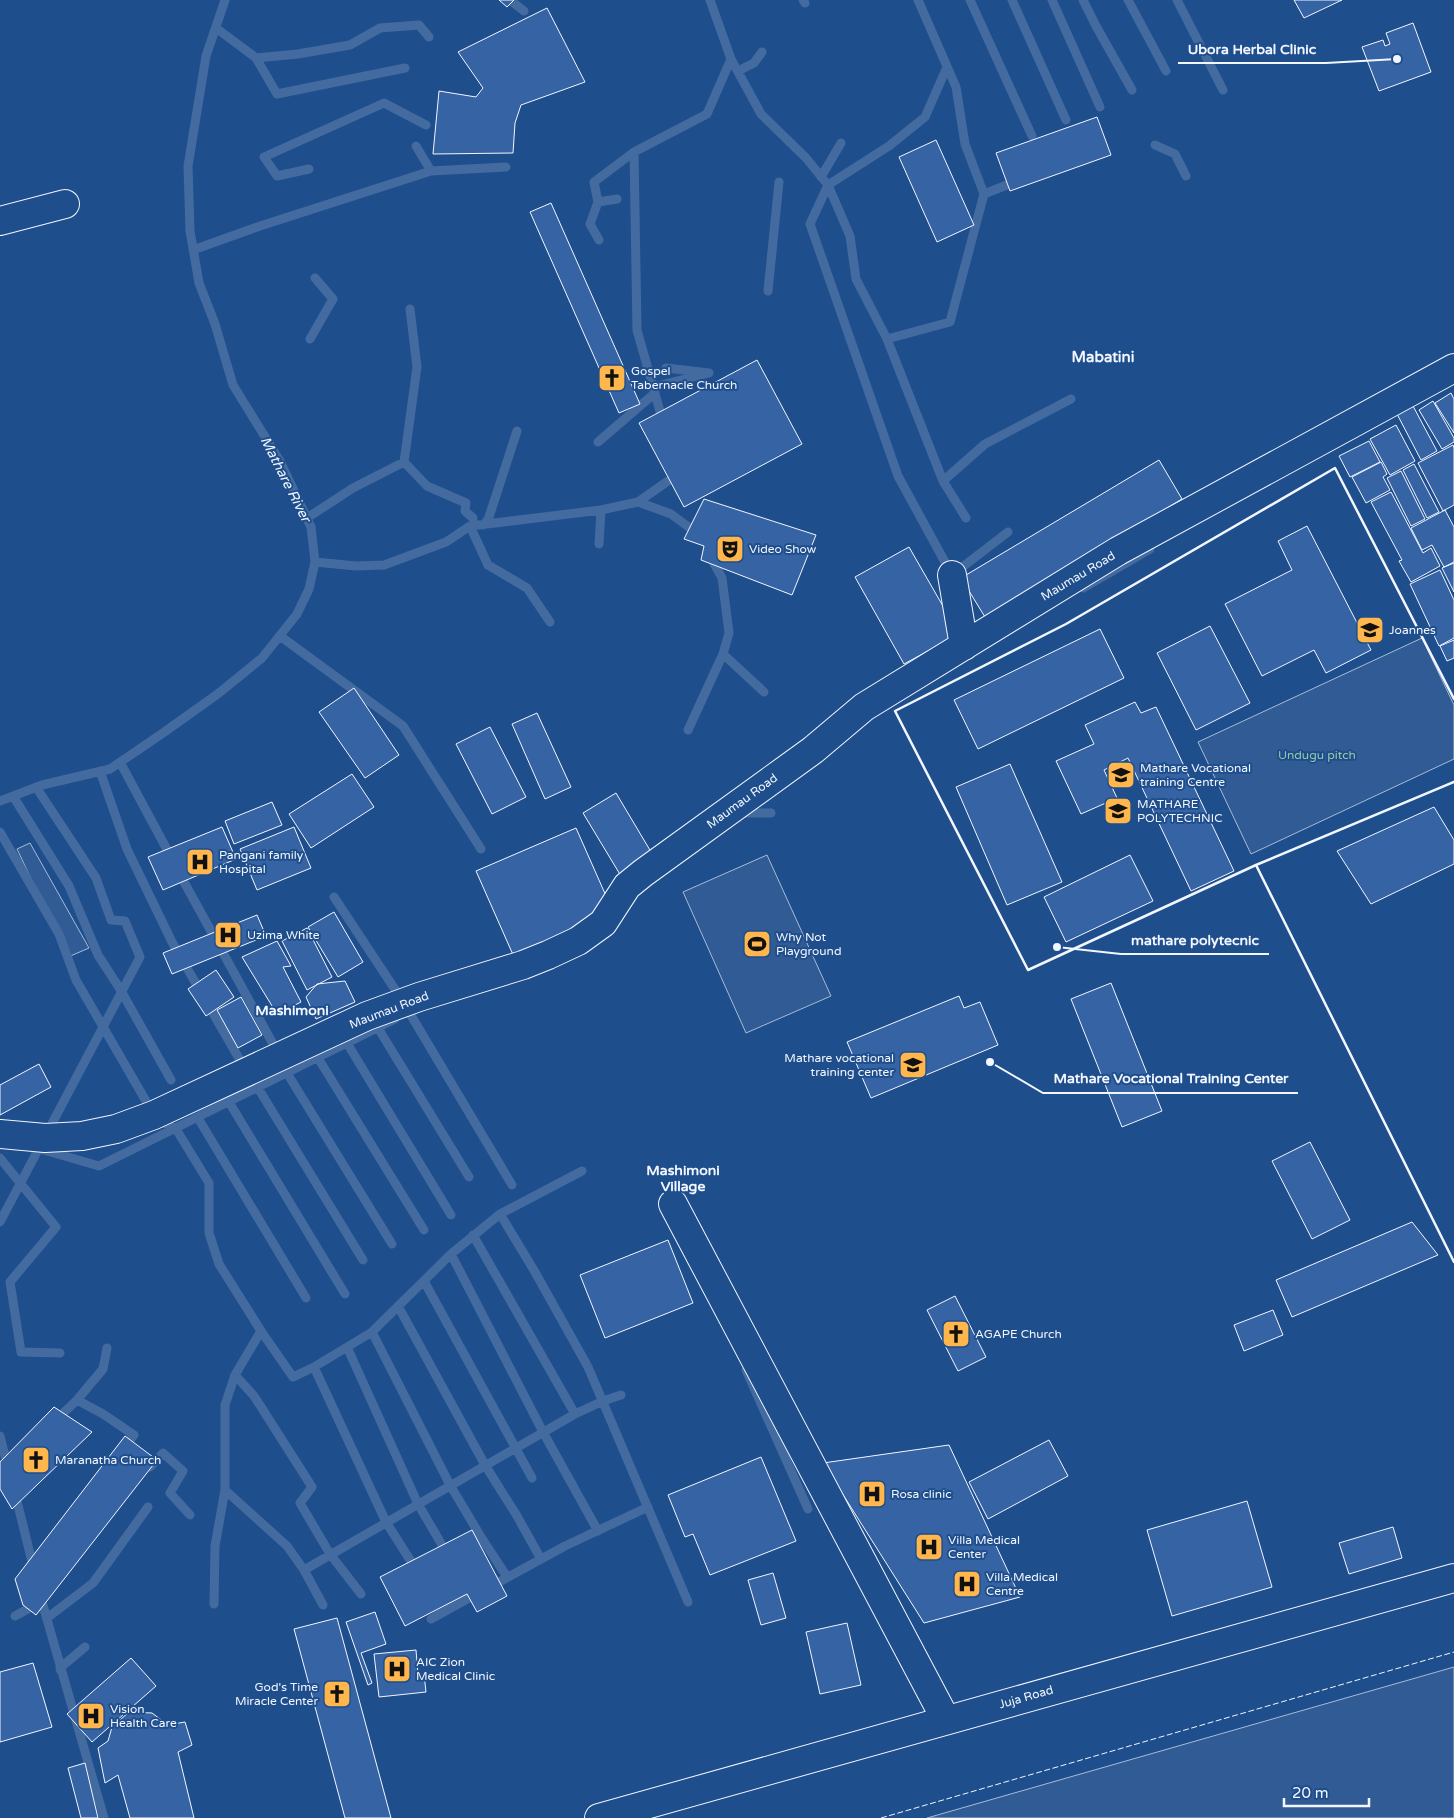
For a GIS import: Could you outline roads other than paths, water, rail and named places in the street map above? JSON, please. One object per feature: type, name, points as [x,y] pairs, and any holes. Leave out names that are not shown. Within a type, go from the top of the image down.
[{"type":"street","points":[[0,221],[65,204]]},
{"type":"street","name":"Maumau Road","points":[[0,1134],[45,1138],[82,1136],[116,1129],[154,1115],[367,1016],[420,996],[523,965],[578,942],[603,923],[627,886],[813,750],[864,707],[1118,551],[1454,368]]},
{"type":"street","points":[[952,575],[964,646]]},
{"type":"street","points":[[673,1204],[946,1720]]},
{"type":"street","name":"Juja Road","points":[[599,1818],[1454,1578]]},
{"type":"waterway","name":"Mathare River","points":[[0,801],[42,785],[110,769],[163,733],[219,693],[262,658],[297,614],[309,589],[315,562],[311,527],[280,461],[233,385],[215,324],[199,283],[190,231],[188,166],[206,56],[225,0]]},
{"type":"waterway","points":[[510,0],[524,11]]},
{"type":"waterway","points":[[663,422],[637,330],[634,152],[707,114],[731,59],[710,0]]},
{"type":"waterway","points":[[887,339],[950,322],[984,194],[965,144],[956,87],[918,0]]},
{"type":"waterway","points":[[970,0],[1032,136]]},
{"type":"waterway","points":[[1012,0],[1066,120]]},
{"type":"waterway","points":[[1052,0],[1100,107]]},
{"type":"waterway","points":[[1083,0],[1132,90]]},
{"type":"waterway","points":[[1128,0],[1166,71]]},
{"type":"waterway","points":[[1177,0],[1223,90]]},
{"type":"waterway","points":[[216,28],[256,58],[298,54],[350,45],[380,28],[419,25],[429,37]]},
{"type":"waterway","points":[[738,71],[754,63],[762,52]]},
{"type":"waterway","points":[[256,58],[277,94],[405,68]]},
{"type":"waterway","points":[[731,59],[761,114],[806,158],[828,185],[850,236],[856,279],[887,339],[943,481],[966,518]]},
{"type":"waterway","points":[[947,67],[925,117],[889,146],[828,185],[810,224],[898,476],[952,575],[1008,532]]},
{"type":"waterway","points":[[309,169],[277,176],[264,157],[384,103],[426,125]]},
{"type":"waterway","points":[[821,177],[841,143]]},
{"type":"waterway","points":[[1155,145],[1175,154],[1186,176]]},
{"type":"waterway","points":[[193,250],[257,227],[431,171],[416,146]]},
{"type":"waterway","points":[[599,240],[590,224],[598,202],[594,182],[634,152]]},
{"type":"waterway","points":[[431,171],[506,167]]},
{"type":"waterway","points":[[984,194],[1017,181]]},
{"type":"waterway","points":[[768,291],[779,182]]},
{"type":"waterway","points":[[598,202],[617,199]]},
{"type":"waterway","points":[[310,339],[333,299],[315,278]]},
{"type":"waterway","points":[[307,518],[353,488],[404,462],[417,367],[410,309]]},
{"type":"waterway","points":[[653,387],[709,373],[666,368]]},
{"type":"waterway","points":[[598,442],[655,393]]},
{"type":"waterway","points":[[943,481],[985,444],[1071,399]]},
{"type":"waterway","points":[[483,525],[488,520],[517,431]]},
{"type":"waterway","points":[[404,462],[427,486],[466,503],[465,511],[473,518]]},
{"type":"waterway","points":[[638,502],[668,481]]},
{"type":"waterway","points":[[315,562],[356,566],[384,565],[446,542],[470,526],[601,510],[638,502],[671,514],[698,534]]},
{"type":"waterway","points":[[599,544],[601,510]]},
{"type":"waterway","points":[[470,526],[488,565],[527,588],[550,622]]},
{"type":"waterway","points":[[1083,588],[1150,549]]},
{"type":"waterway","points":[[710,556],[722,578],[729,633],[723,654],[764,692]]},
{"type":"waterway","points":[[280,636],[403,726],[481,849]]},
{"type":"waterway","points":[[688,730],[723,654]]},
{"type":"waterway","points":[[120,762],[172,859]]},
{"type":"waterway","points":[[100,771],[127,849],[172,942],[241,1062]]},
{"type":"waterway","points":[[0,1222],[140,957],[125,921],[111,920],[96,878],[36,787]]},
{"type":"waterway","points":[[13,796],[69,886],[98,955],[120,989],[171,1080]]},
{"type":"waterway","points":[[739,813],[771,813]]},
{"type":"waterway","points":[[0,832],[59,934],[76,980],[156,1119],[176,1129],[209,1183],[209,1233],[219,1264],[261,1331],[235,1375],[225,1405],[225,1490],[215,1546],[214,1604]]},
{"type":"waterway","points":[[178,871],[278,1053]]},
{"type":"waterway","points":[[334,897],[400,997]]},
{"type":"waterway","points":[[409,1012],[512,1185]]},
{"type":"waterway","points":[[37,1148],[99,1166],[395,1019]]},
{"type":"waterway","points":[[378,1028],[469,1177]]},
{"type":"waterway","points":[[347,1043],[451,1215]]},
{"type":"waterway","points":[[318,1058],[424,1230]]},
{"type":"waterway","points":[[287,1073],[392,1244]]},
{"type":"waterway","points":[[258,1088],[363,1260]]},
{"type":"waterway","points":[[229,1102],[345,1294]]},
{"type":"waterway","points":[[198,1118],[306,1298]]},
{"type":"waterway","points":[[0,1158],[56,1227],[10,1282],[21,1352],[60,1353]]},
{"type":"waterway","points":[[261,1331],[293,1377],[314,1367],[372,1332],[451,1254],[500,1214],[582,1171]]},
{"type":"waterway","points":[[500,1214],[588,1367],[688,1602]]},
{"type":"waterway","points":[[473,1235],[575,1414]]},
{"type":"waterway","points":[[451,1254],[543,1432],[598,1531]]},
{"type":"waterway","points":[[424,1281],[532,1478]]},
{"type":"waterway","points":[[398,1306],[485,1465],[541,1559]]},
{"type":"waterway","points":[[372,1332],[450,1485],[507,1577]]},
{"type":"waterway","points":[[347,1347],[418,1504],[442,1545]]},
{"type":"waterway","points":[[55,1421],[77,1400],[103,1369],[107,1348]]},
{"type":"waterway","points":[[314,1367],[386,1522],[412,1563]]},
{"type":"waterway","points":[[746,1370],[808,1509]]},
{"type":"waterway","points":[[235,1375],[254,1396],[312,1487],[300,1503],[330,1554],[361,1594]]},
{"type":"waterway","points":[[304,1570],[575,1414],[621,1395]]},
{"type":"waterway","points":[[77,1400],[103,1414],[134,1435],[124,1448]]},
{"type":"waterway","points":[[0,1436],[8,1468]]},
{"type":"waterway","points":[[150,1467],[163,1453],[183,1471],[170,1493],[190,1515]]},
{"type":"waterway","points":[[225,1490],[287,1546],[304,1570],[323,1605]]},
{"type":"waterway","points":[[15,1493],[34,1570]]},
{"type":"waterway","points":[[47,1618],[93,1583],[148,1507]]},
{"type":"waterway","points":[[490,1587],[565,1546],[648,1507]]},
{"type":"waterway","points":[[431,1619],[478,1593]]},
{"type":"waterway","points":[[40,1595],[104,1818]]},
{"type":"waterway","points":[[15,1616],[37,1604]]},
{"type":"waterway","points":[[61,1671],[60,1668],[85,1647]]},
{"type":"place","name":"Ubora Herbal Clinic","points":[[1397,59]]},
{"type":"place","name":"Gospel Tabernacle Church","points":[[612,378]]},
{"type":"place","name":"Video Show","points":[[730,549]]},
{"type":"place","name":"Joannes","points":[[1370,630]]},
{"type":"place","name":"Mathare Vocational training Centre","points":[[1121,775]]},
{"type":"place","name":"MATHARE POLYTECHNIC","points":[[1118,811]]},
{"type":"place","name":"Pangani family Hospital","points":[[200,862]]},
{"type":"place","name":"Uzima White","points":[[228,935]]},
{"type":"place","name":"Why Not Playground","points":[[757,944]]},
{"type":"place","name":"mathare polytecnic","points":[[1057,947]]},
{"type":"place","name":"Mathare Vocational Training Center","points":[[990,1062]]},
{"type":"place","name":"Mathare vocational training center","points":[[913,1065]]},
{"type":"place","name":"AGAPE Church","points":[[956,1334]]},
{"type":"place","name":"Maranatha Church","points":[[36,1460]]},
{"type":"place","name":"Rosa clinic","points":[[872,1494]]},
{"type":"place","name":"Villa Medical Center","points":[[929,1547]]},
{"type":"place","name":"Villa Medical Centre","points":[[967,1584]]},
{"type":"place","name":"AIC Zion Medical Clinic","points":[[397,1669]]},
{"type":"place","name":"God's Time Miracle Center","points":[[337,1694]]},
{"type":"place","name":"Vision Health Care","points":[[91,1716]]},
{"type":"district","name":"Mabatini","points":[[1103,357]]},
{"type":"district","name":"Mashimoni","points":[[292,1010]]},
{"type":"district","name":"Mashimoni Village","points":[[683,1178]]},
{"type":"park label","name":"Undugu pitch","points":[[1317,755]]}]
